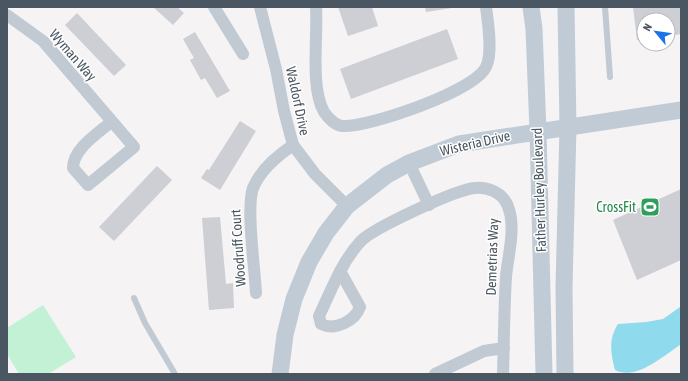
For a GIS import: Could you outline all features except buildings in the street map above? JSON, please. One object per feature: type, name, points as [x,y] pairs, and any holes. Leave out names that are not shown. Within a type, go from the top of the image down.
[{"type":"main road","name":"Father Hurley Boulevard","points":[[531,7],[534,29],[538,131],[544,374]]},
{"type":"main road","name":"Father Hurley Boulevard","points":[[565,374],[564,287],[568,126],[568,7]]},
{"type":"main road","name":"Wisteria Drive","points":[[280,374],[285,335],[294,299],[312,256],[326,233],[347,206],[368,188],[408,164],[459,144],[568,126],[681,110]]},
{"type":"street","points":[[214,7],[243,54]]},
{"type":"street","name":"Waldorf Drive","points":[[260,7],[293,145],[315,174],[347,206]]},
{"type":"street","points":[[316,7],[318,29],[316,80],[320,101],[324,112],[330,120],[341,126],[373,121],[427,103],[480,77],[490,57],[486,7]]},
{"type":"street","name":"Wyman Way","points":[[7,15],[43,41],[134,147],[88,186],[73,168],[73,160],[78,152],[111,122]]},
{"type":"street","name":"Woodruff Court","points":[[256,293],[250,203],[254,188],[269,165],[293,145]]},
{"type":"street","points":[[408,164],[429,205]]},
{"type":"street","name":"Demetrias Way","points":[[340,271],[360,241],[390,223],[459,191],[474,188],[489,188],[502,195],[508,206],[512,224],[506,277],[503,374]]},
{"type":"street","points":[[435,374],[484,351],[504,348]]},
{"type":"lane","points":[[605,7],[610,77]]},
{"type":"lane","points":[[134,298],[146,323],[175,374]]},
{"type":"green space","points":[[43,305],[76,357],[48,374],[19,374],[7,354],[7,328]]},
{"type":"water","points":[[680,307],[680,345],[658,361],[640,370],[623,373],[615,370],[611,347],[613,336],[618,324],[663,319]]},
{"type":"place","name":"CrossFit","points":[[650,207]]}]
